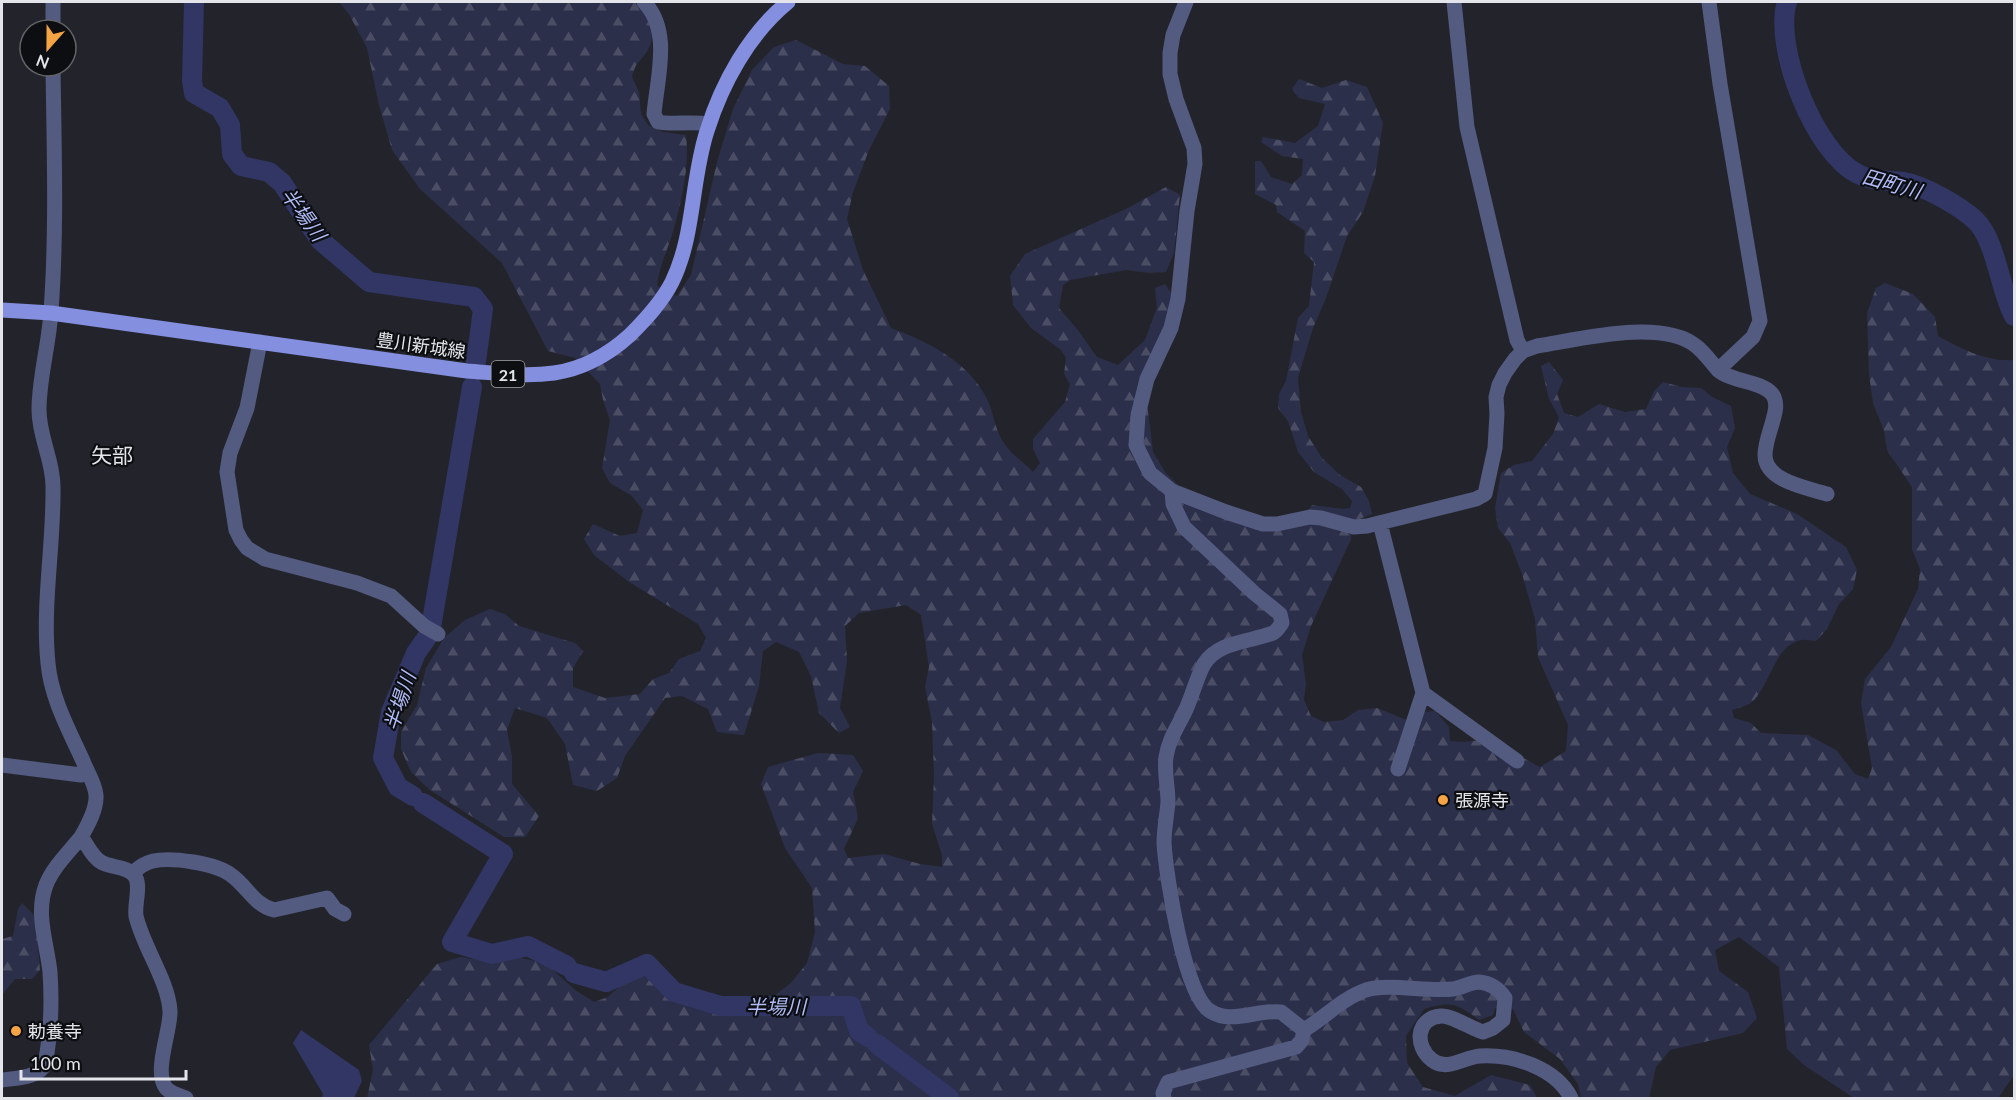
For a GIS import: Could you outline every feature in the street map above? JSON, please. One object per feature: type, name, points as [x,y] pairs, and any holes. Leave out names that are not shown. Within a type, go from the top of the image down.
[{"type":"main road","name":"豊川新城線","points":[[2,310],[51,313],[467,371],[519,375],[555,373],[586,364],[615,348],[644,322],[672,282],[683,248],[699,159],[709,124],[725,83],[760,30],[788,2]]},
{"type":"street","points":[[52,2],[53,18]]},
{"type":"street","points":[[644,2],[656,17],[660,31],[654,114],[658,122],[709,124]]},
{"type":"street","points":[[1186,2],[1173,35],[1170,74],[1176,99],[1194,148],[1195,164],[1187,211],[1178,299],[1171,328],[1147,379],[1138,415],[1136,445],[1150,473],[1172,491],[1263,524],[1321,518],[1354,527],[1476,499],[1485,494],[1495,448],[1496,397],[1499,385],[1504,373],[1523,351],[1536,346],[1641,331],[1686,340],[1726,377],[1755,383],[1767,390],[1774,397],[1776,410],[1765,448],[1768,468],[1775,475],[1784,479],[1827,494]]},
{"type":"street","points":[[1454,2],[1467,127],[1517,340],[1523,351]]},
{"type":"street","points":[[1708,2],[1760,321],[1753,337],[1718,370]]},
{"type":"street","points":[[2,1080],[36,1073],[43,1069],[45,1064],[51,1002],[50,970],[40,913],[43,896],[53,872],[81,837],[95,806],[94,788],[51,686],[48,663],[47,588],[53,484],[50,459],[40,429],[39,412],[40,377],[51,313],[54,194],[53,78]]},
{"type":"street","points":[[260,342],[247,408],[230,453],[227,472],[236,531],[241,540],[247,548],[265,559],[357,583],[390,596],[433,631]]},
{"type":"street","points":[[1172,491],[1173,504],[1184,526],[1254,593],[1280,614],[1282,623],[1275,632],[1249,638],[1216,652],[1205,663],[1186,709],[1171,736],[1165,774],[1168,800],[1164,842],[1173,909],[1182,950],[1199,1000],[1211,1012],[1225,1018],[1281,1012],[1304,1030]]},
{"type":"street","points":[[1380,522],[1423,693],[1398,769]]},
{"type":"street","points":[[1423,693],[1517,761]]},
{"type":"street","points":[[2,765],[81,775],[88,773]]},
{"type":"street","points":[[81,837],[93,856],[100,861],[133,873],[137,879],[135,910],[138,925],[163,982],[168,1000],[170,1021],[162,1066],[163,1082],[166,1088],[186,1098]]},
{"type":"street","points":[[133,873],[141,865],[153,861],[180,860],[222,869],[232,875],[258,903],[266,908],[274,910],[327,898],[335,909],[344,914]]},
{"type":"street","points":[[1164,1098],[1168,1082],[1296,1047],[1302,1040],[1304,1030],[1352,997],[1367,990],[1405,988],[1435,991],[1459,988],[1478,982],[1498,988],[1505,998],[1503,1020],[1483,1032],[1468,1027],[1453,1018],[1442,1016],[1432,1018],[1422,1028],[1419,1042],[1424,1053],[1437,1063],[1452,1064],[1478,1056],[1524,1062],[1540,1069],[1564,1085],[1571,1098]]},
{"type":"green space","points":[[339,2],[638,2],[649,20],[652,33],[650,46],[636,66],[632,77],[639,92],[641,114],[648,125],[663,132],[686,135],[687,159],[682,197],[657,286],[677,296],[691,275],[717,162],[733,109],[752,70],[774,47],[796,40],[843,64],[865,66],[889,86],[890,109],[869,150],[853,192],[847,219],[863,270],[891,328],[946,354],[969,374],[987,399],[1002,441],[1033,472],[1040,463],[1033,449],[1033,439],[1065,402],[1070,384],[1064,374],[1066,358],[1061,350],[1031,328],[1013,305],[1010,276],[1025,254],[1126,209],[1166,187],[1180,195],[1174,253],[1166,272],[1149,273],[1126,270],[1070,280],[1063,285],[1059,308],[1097,357],[1118,365],[1145,340],[1157,308],[1155,288],[1165,284],[1173,296],[1147,403],[1153,452],[1165,472],[1185,492],[1229,519],[1299,523],[1312,505],[1350,508],[1352,501],[1342,489],[1314,472],[1298,452],[1288,421],[1278,408],[1279,394],[1286,381],[1298,318],[1309,306],[1314,262],[1304,253],[1305,231],[1277,212],[1276,205],[1255,194],[1255,161],[1261,161],[1271,177],[1292,184],[1302,175],[1303,159],[1282,156],[1261,142],[1263,137],[1295,143],[1318,126],[1325,104],[1299,98],[1292,89],[1299,79],[1322,88],[1346,80],[1367,87],[1383,123],[1375,176],[1363,212],[1347,236],[1313,328],[1298,378],[1301,412],[1308,436],[1322,458],[1340,475],[1361,487],[1369,501],[1372,514],[1352,522],[1351,539],[1311,626],[1302,655],[1306,684],[1304,700],[1311,716],[1324,722],[1343,720],[1358,710],[1377,708],[1414,723],[1423,712],[1435,711],[1449,727],[1450,741],[1489,743],[1540,767],[1566,751],[1568,725],[1538,657],[1535,619],[1510,543],[1498,528],[1495,508],[1501,473],[1514,465],[1532,461],[1553,434],[1559,417],[1549,399],[1541,366],[1549,362],[1563,380],[1557,394],[1564,413],[1578,417],[1599,404],[1625,412],[1646,409],[1654,391],[1663,382],[1682,387],[1701,388],[1712,397],[1731,406],[1735,428],[1727,447],[1733,473],[1750,494],[1797,514],[1846,547],[1857,570],[1853,589],[1839,604],[1827,629],[1816,641],[1802,640],[1785,649],[1753,701],[1746,706],[1732,710],[1734,718],[1751,723],[1761,733],[1808,735],[1836,750],[1855,774],[1868,779],[1872,768],[1861,703],[1865,679],[1891,647],[1918,589],[1920,569],[1912,549],[1912,487],[1887,450],[1884,431],[1873,403],[1869,374],[1867,313],[1876,288],[1885,283],[1913,294],[1935,317],[1938,336],[1984,357],[2014,360],[2014,1075],[1998,1098],[1854,1098],[1804,1065],[1787,1049],[1779,967],[1739,937],[1715,950],[1719,971],[1748,992],[1757,1018],[1743,1033],[1670,1050],[1656,1067],[1649,1098],[1581,1098],[1578,1084],[1560,1059],[1524,1032],[1513,1009],[1495,1008],[1493,1015],[1479,1020],[1459,1007],[1447,1004],[1424,1009],[1406,1036],[1407,1063],[1423,1087],[1455,1096],[1491,1075],[1530,1085],[1537,1098],[367,1098],[373,1070],[369,1045],[437,964],[460,957],[491,962],[516,957],[545,963],[575,990],[594,1002],[608,997],[622,984],[642,975],[689,1007],[727,1014],[752,1013],[791,983],[807,963],[815,932],[812,888],[785,848],[761,784],[768,767],[818,753],[853,755],[863,771],[853,792],[858,818],[844,849],[848,858],[884,854],[920,864],[942,867],[942,855],[932,824],[934,775],[932,722],[925,687],[929,667],[921,615],[906,605],[859,613],[845,626],[847,661],[840,708],[850,727],[839,733],[819,713],[811,676],[799,652],[776,642],[763,651],[759,686],[744,735],[717,732],[708,709],[682,696],[665,698],[625,756],[617,778],[597,791],[573,785],[565,744],[547,718],[515,708],[507,730],[512,757],[512,784],[539,816],[525,837],[504,837],[430,790],[411,772],[401,749],[401,732],[417,705],[426,668],[444,638],[465,620],[490,609],[505,614],[519,626],[575,643],[583,651],[573,668],[573,687],[605,698],[640,694],[653,679],[669,673],[679,659],[700,651],[706,638],[698,624],[629,582],[594,555],[584,539],[593,524],[620,536],[637,533],[643,510],[632,496],[610,483],[602,468],[610,420],[600,384],[575,358],[548,351],[502,263],[420,189],[392,150],[379,105],[367,48],[349,14]]},
{"type":"green space","points":[[22,903],[35,916],[40,970],[32,979],[15,979],[2,995],[2,939],[13,936],[18,909]]},
{"type":"shaded area","points":[[301,1030],[359,1070],[362,1081],[354,1098],[322,1098],[323,1094],[293,1043]]},
{"type":"waterway","name":"半場川","points":[[194,2],[192,81],[194,93],[220,108],[230,125],[232,154],[241,166],[269,172],[282,183],[320,240],[369,282],[474,297],[483,309],[476,362]]},
{"type":"waterway","name":"田町川","points":[[1787,2],[1784,21],[1786,45],[1792,71],[1801,97],[1827,145],[1842,162],[1858,174],[1875,180],[1903,182],[1921,187],[1951,203],[1975,220],[1993,252],[2014,316]]},
{"type":"waterway","name":"半場川","points":[[413,796],[398,787],[383,758],[391,712],[416,653],[430,633],[472,387]]},
{"type":"waterway","name":"半場川","points":[[423,803],[503,854],[452,942],[492,954],[528,946],[567,966]]},
{"type":"waterway","name":"半場川","points":[[574,973],[606,982],[647,964],[674,992],[721,1006],[851,1006],[859,1031],[868,1037]]},
{"type":"waterway","name":"半場川","points":[[877,1044],[949,1098]]},
{"type":"place","name":"張源寺","points":[[1443,800]]},
{"type":"place","name":"勅養寺","points":[[16,1031]]},
{"type":"district","name":"矢部","points":[[112,454]]}]
